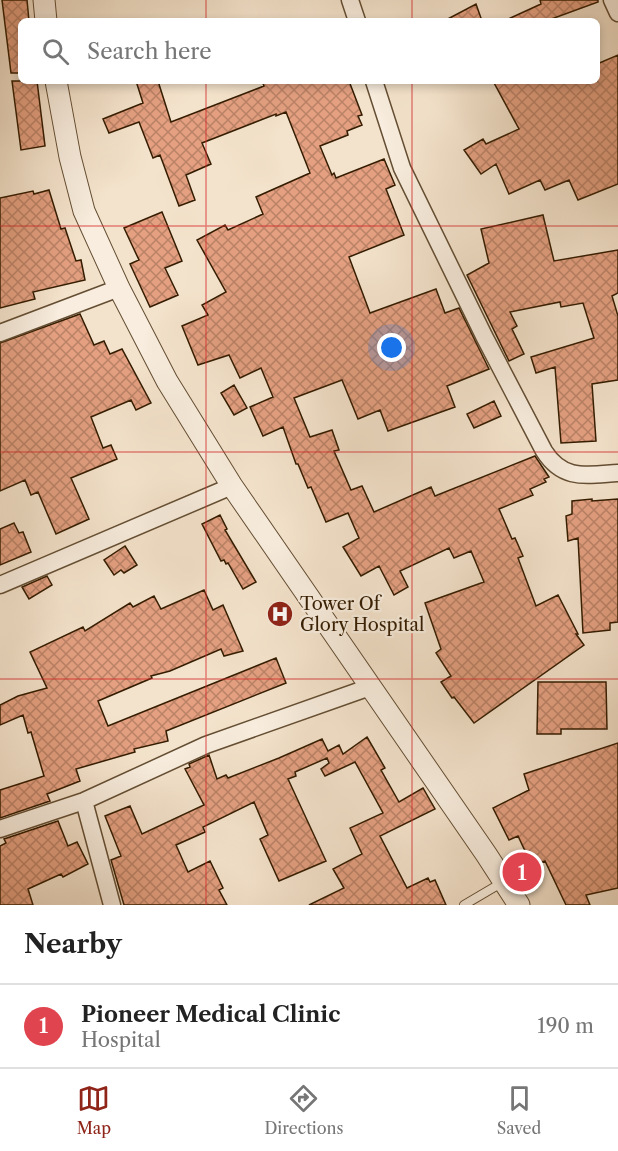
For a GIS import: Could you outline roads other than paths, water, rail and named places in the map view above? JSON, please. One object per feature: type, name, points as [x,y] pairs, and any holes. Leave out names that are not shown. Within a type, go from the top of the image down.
[{"type":"street","points":[[44,0],[46,18]]},
{"type":"street","points":[[350,0],[356,18]]},
{"type":"street","points":[[612,0],[618,13]]},
{"type":"street","points":[[57,84],[70,157],[84,211],[119,288],[166,381],[232,486],[519,905]]},
{"type":"street","points":[[375,84],[402,168],[480,327],[551,463],[567,473],[587,475],[618,473]]},
{"type":"street","points":[[0,333],[119,288]]},
{"type":"street","points":[[0,585],[232,486]]},
{"type":"street","points":[[0,829],[84,801],[206,745],[370,687]]},
{"type":"street","points":[[84,801],[112,905]]},
{"type":"lane","points":[[464,905],[503,882]]},
{"type":"place","name":"Tower Of Glory Hospital","points":[[280,614]]},
{"type":"place","name":"Pioneer Medical Clinic","points":[[522,872]]}]
